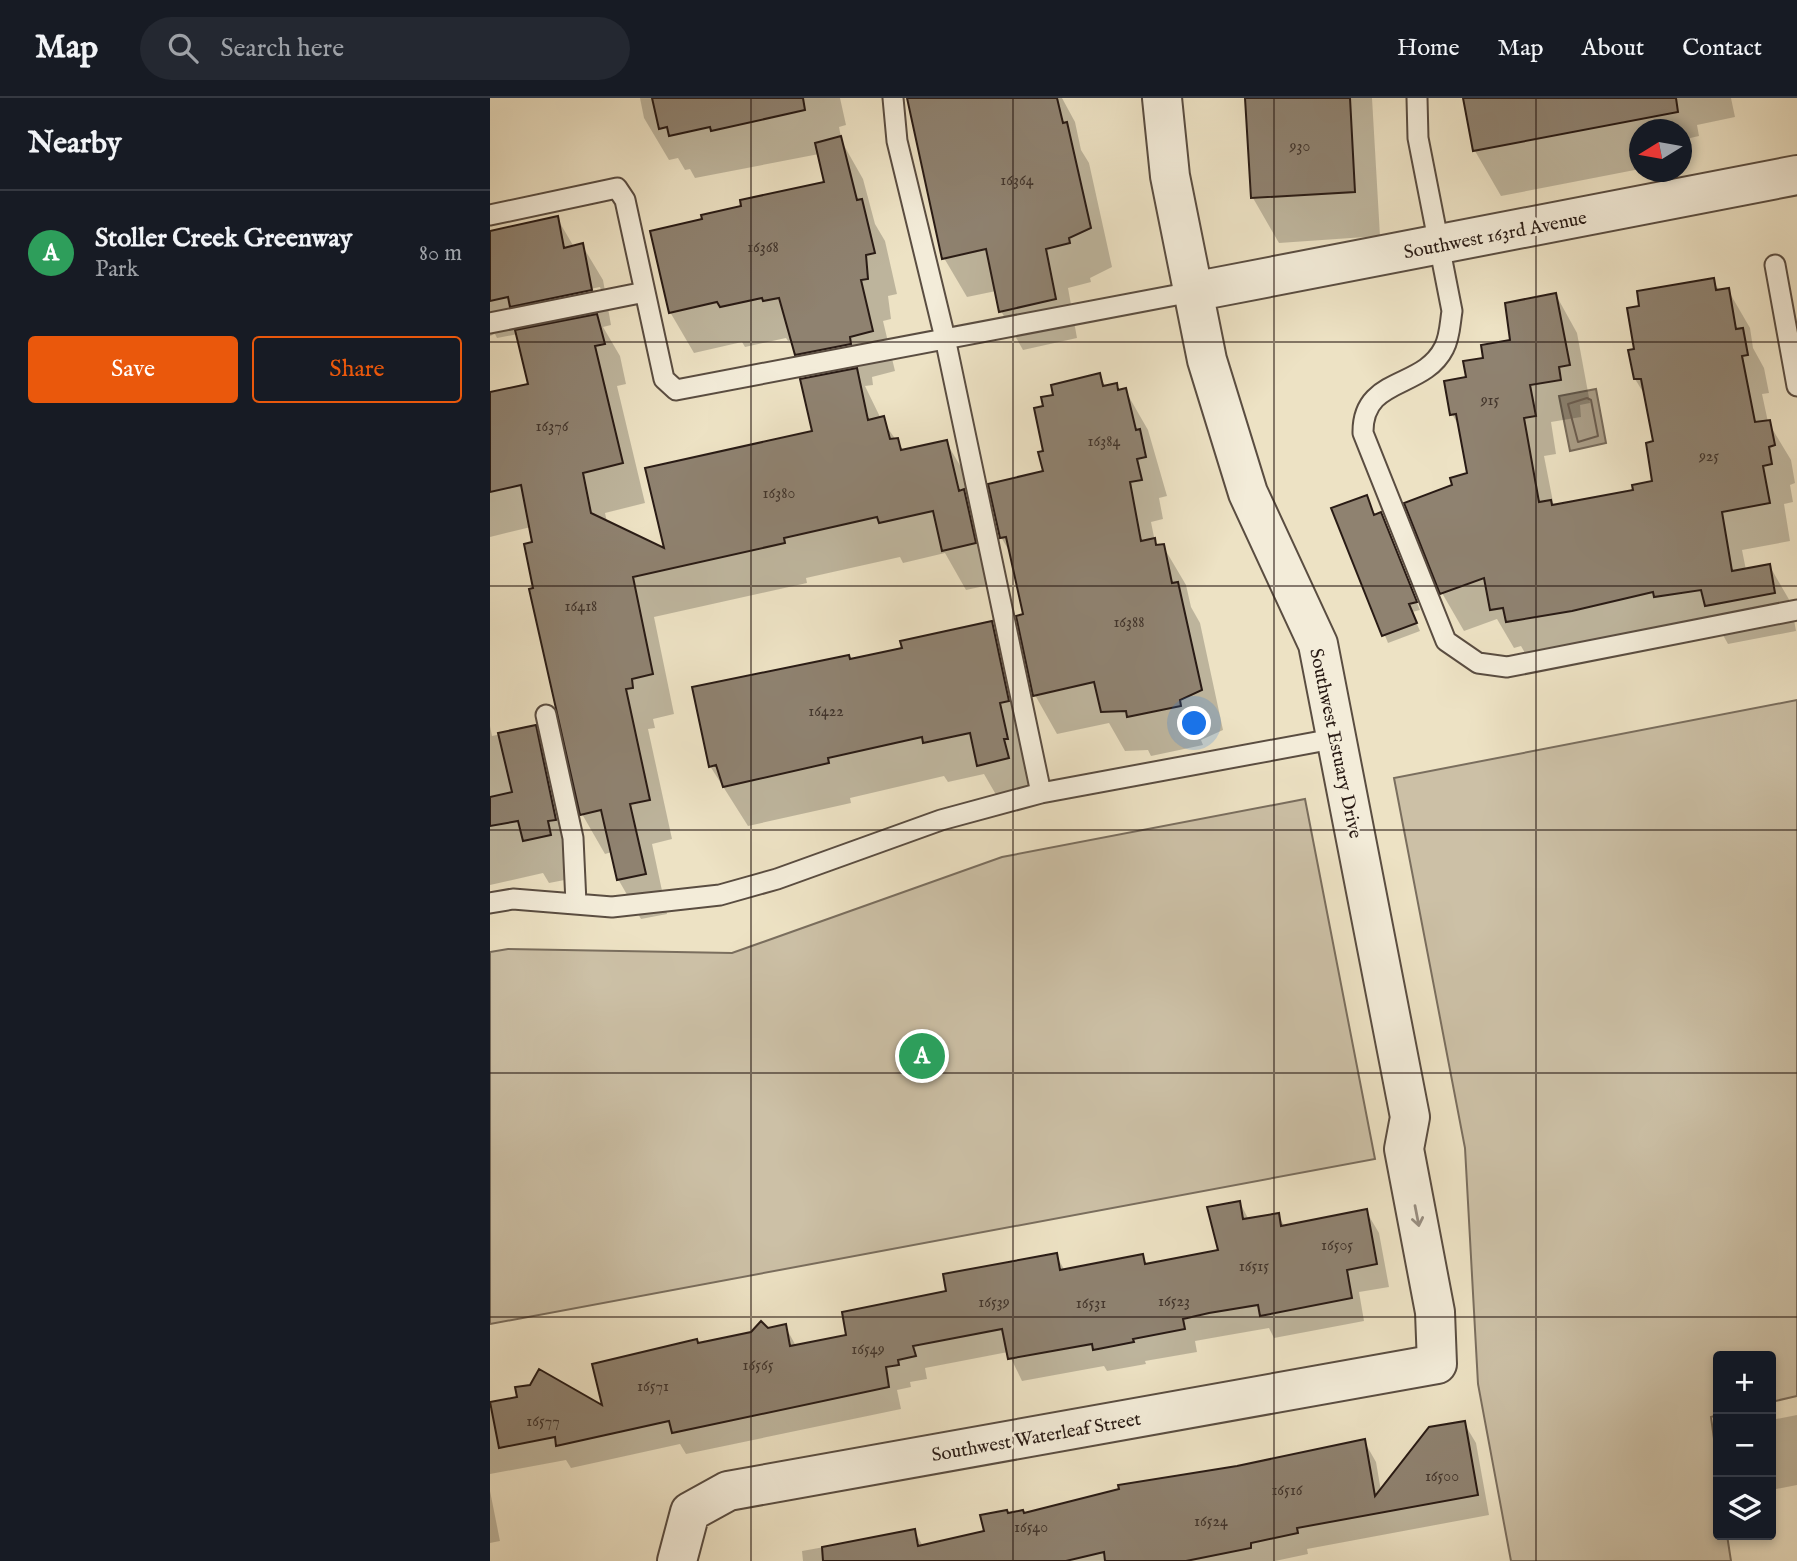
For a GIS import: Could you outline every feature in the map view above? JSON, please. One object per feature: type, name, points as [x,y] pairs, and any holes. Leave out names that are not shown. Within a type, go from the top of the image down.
[{"type":"street","name":"Southwest Estuary Drive","points":[[1162,98],[1170,176],[1192,292],[1228,435],[1248,493],[1318,644],[1410,1117],[1404,1149],[1435,1312],[1437,1364]]},
{"type":"street","name":"Southwest 163rd Avenue","points":[[1192,292],[1797,175]]},
{"type":"street","name":"Southwest Waterleaf Street","points":[[677,1561],[690,1512],[728,1492],[1437,1364]]},
{"type":"lane","points":[[893,98],[897,141],[945,338],[1041,793]]},
{"type":"lane","points":[[1418,98],[1418,138],[1452,311],[1445,347],[1427,369],[1375,396],[1363,419],[1363,433],[1446,641],[1478,663],[1507,667],[1797,610]]},
{"type":"lane","points":[[490,215],[617,188],[625,200],[664,379],[676,390],[695,389],[945,338],[1192,292]]},
{"type":"lane","points":[[1775,265],[1797,386]]},
{"type":"lane","points":[[490,323],[646,292]]},
{"type":"lane","points":[[546,715],[573,838],[576,903]]},
{"type":"lane","points":[[490,902],[513,898],[612,907],[720,895],[777,879],[941,820],[1041,793],[1338,738]]},
{"type":"shaded area","points":[[1797,700],[1797,1396],[1776,1401],[1776,1351],[1713,1351],[1713,1540],[1728,1540],[1731,1561],[1511,1561],[1478,1384],[1465,1148],[1394,778]]},
{"type":"shaded area","points":[[1305,799],[1375,1159],[490,1324],[490,952],[508,949],[732,953],[1002,857]]},
{"type":"water","points":[[1596,389],[1606,443],[1570,451],[1559,396]]},
{"type":"building","points":[[652,98],[803,98],[805,110],[711,131],[710,127],[669,136],[667,127],[659,129]]},
{"type":"building","points":[[907,98],[1057,98],[1063,123],[1067,122],[1091,228],[1069,238],[1070,243],[1046,249],[1056,299],[999,312],[986,249],[942,259]]},
{"type":"building","points":[[1245,98],[1350,98],[1355,192],[1251,198]]},
{"type":"building","points":[[1463,98],[1676,98],[1678,112],[1629,119],[1629,121],[1473,151]]},
{"type":"building","points":[[841,136],[857,200],[862,199],[875,253],[866,255],[868,279],[861,280],[873,331],[850,337],[851,344],[795,355],[779,298],[763,301],[762,298],[720,307],[717,302],[669,313],[650,231],[702,219],[701,215],[741,206],[740,200],[824,182],[815,143]]},
{"type":"building","points":[[558,216],[564,248],[583,243],[592,290],[510,307],[508,297],[490,301],[490,231]]},
{"type":"building","points":[[1714,278],[1716,290],[1729,288],[1736,329],[1743,328],[1748,355],[1742,356],[1755,422],[1770,420],[1775,445],[1769,447],[1772,464],[1763,466],[1770,503],[1722,512],[1732,571],[1770,564],[1775,593],[1705,606],[1701,590],[1654,597],[1653,592],[1572,611],[1506,622],[1503,608],[1490,610],[1484,578],[1440,594],[1404,503],[1452,485],[1450,478],[1467,473],[1456,414],[1450,415],[1444,381],[1466,377],[1463,361],[1483,358],[1481,345],[1510,340],[1505,303],[1556,293],[1570,365],[1559,367],[1561,380],[1530,385],[1536,416],[1524,418],[1539,502],[1551,500],[1552,505],[1633,490],[1632,485],[1652,481],[1646,443],[1653,441],[1641,379],[1634,379],[1628,350],[1634,349],[1627,308],[1639,306],[1637,291]]},
{"type":"building","points":[[597,314],[605,344],[595,346],[623,463],[583,473],[591,513],[664,548],[645,468],[812,431],[800,379],[857,368],[868,420],[884,416],[890,439],[898,438],[901,450],[947,440],[959,491],[964,489],[976,543],[942,551],[933,511],[879,523],[877,517],[784,538],[785,543],[633,577],[653,674],[632,679],[633,688],[626,689],[650,800],[630,804],[646,874],[617,880],[601,810],[580,815],[529,589],[533,588],[524,544],[532,542],[521,485],[490,492],[490,392],[528,384],[515,330]]},
{"type":"building","points":[[1100,373],[1103,386],[1117,383],[1118,390],[1126,388],[1136,430],[1140,429],[1146,457],[1137,459],[1142,480],[1130,482],[1141,541],[1155,538],[1156,545],[1164,544],[1172,583],[1178,582],[1202,690],[1180,700],[1181,706],[1127,717],[1126,711],[1101,712],[1094,682],[1033,696],[1016,616],[1023,614],[1006,537],[1000,538],[988,484],[1043,471],[1038,452],[1043,451],[1034,408],[1043,406],[1041,397],[1053,395],[1051,385]]},
{"type":"building","points":[[1367,495],[1374,515],[1381,512],[1417,602],[1409,604],[1417,623],[1382,636],[1331,508]]},
{"type":"building","points":[[992,621],[1009,701],[1000,703],[1009,758],[977,766],[970,733],[923,743],[922,737],[828,758],[829,763],[723,787],[716,765],[709,767],[692,687],[849,655],[850,659],[902,648],[900,641]]},
{"type":"building","points":[[536,725],[556,820],[548,821],[551,835],[523,841],[518,821],[490,826],[490,797],[512,792],[498,733]]},
{"type":"building","points":[[1240,1201],[1243,1219],[1279,1213],[1281,1226],[1367,1209],[1377,1264],[1347,1270],[1352,1298],[1260,1316],[1258,1305],[1209,1313],[1183,1319],[1185,1329],[1133,1339],[1134,1342],[1093,1350],[1092,1344],[1008,1359],[1002,1329],[913,1346],[916,1356],[898,1360],[899,1365],[886,1367],[889,1387],[672,1433],[669,1421],[556,1446],[555,1437],[499,1448],[490,1402],[517,1397],[515,1387],[530,1385],[539,1369],[602,1405],[592,1364],[697,1339],[698,1343],[751,1332],[761,1321],[768,1328],[786,1324],[790,1346],[846,1335],[842,1312],[946,1291],[943,1274],[1057,1253],[1060,1270],[1143,1254],[1145,1264],[1218,1250],[1207,1207]]},
{"type":"building","points":[[1465,1421],[1478,1495],[1297,1528],[1298,1533],[1251,1543],[1251,1548],[1186,1561],[1105,1561],[1104,1552],[1066,1561],[823,1561],[822,1547],[915,1529],[918,1546],[984,1531],[980,1515],[1007,1510],[1008,1513],[1023,1510],[1024,1513],[1119,1489],[1118,1485],[1237,1466],[1365,1439],[1375,1496],[1429,1427]]},
{"type":"place","name":"Stoller Creek Greenway","points":[[922,1056]]}]
